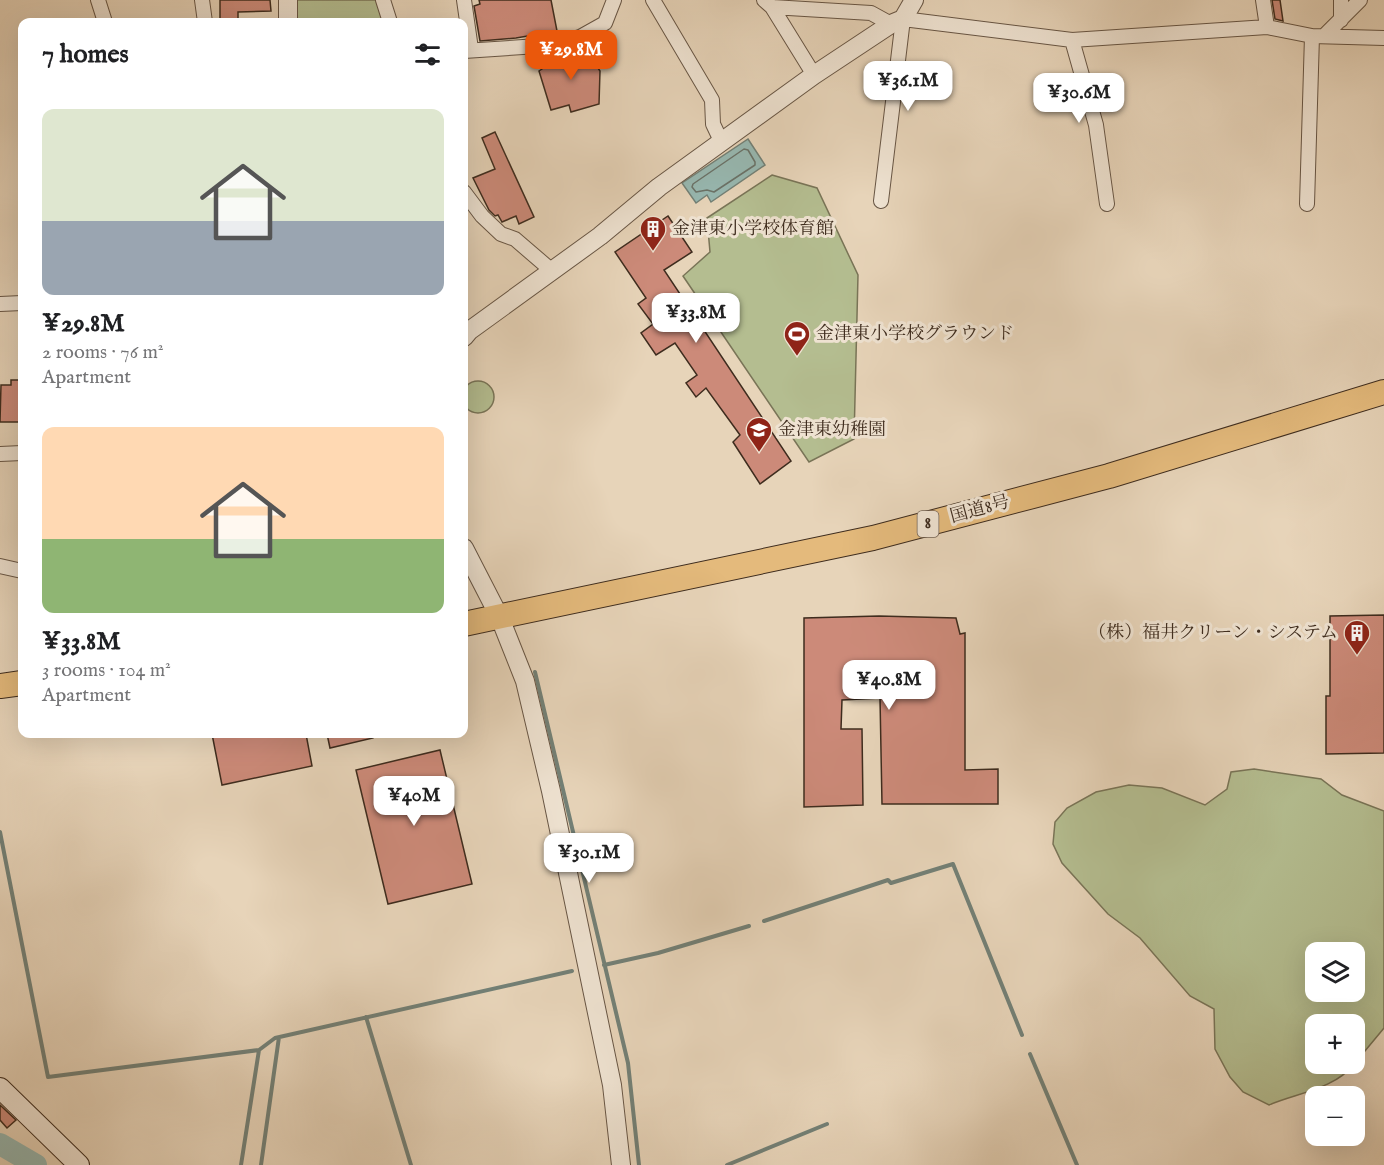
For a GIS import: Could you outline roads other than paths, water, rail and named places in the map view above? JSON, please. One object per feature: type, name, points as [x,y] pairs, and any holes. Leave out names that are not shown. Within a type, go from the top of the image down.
[{"type":"highway","name":"国道8号","points":[[468,623],[873,538],[1109,476],[1384,392]]},
{"type":"highway","points":[[0,686],[18,684]]},
{"type":"main road","points":[[0,1088],[79,1165]]},
{"type":"street","points":[[98,0],[104,18]]},
{"type":"street","points":[[202,0],[204,18]]},
{"type":"street","points":[[288,0],[288,18]]},
{"type":"street","points":[[383,0],[389,18]]},
{"type":"street","points":[[465,0],[466,18]]},
{"type":"street","points":[[468,50],[553,45],[580,37],[605,23],[614,0]]},
{"type":"street","points":[[653,0],[712,100],[713,124],[722,142]]},
{"type":"street","points":[[468,332],[600,236],[659,187],[814,75],[897,22],[915,0]]},
{"type":"street","points":[[1263,0],[1267,27]]},
{"type":"street","points":[[1341,0],[1341,20]]},
{"type":"street","points":[[1318,36],[1341,20],[1360,0]]},
{"type":"street","points":[[768,4],[814,75]]},
{"type":"street","points":[[768,4],[871,13],[897,22],[1072,40],[1267,27],[1318,36],[1384,38]]},
{"type":"street","points":[[881,201],[897,22]]},
{"type":"street","points":[[1307,204],[1318,36]]},
{"type":"street","points":[[1072,40],[1096,125],[1107,204]]},
{"type":"street","points":[[468,197],[482,216],[501,234],[515,239],[551,270]]},
{"type":"street","points":[[0,304],[18,303]]},
{"type":"street","points":[[0,454],[18,453]]},
{"type":"street","points":[[468,556],[500,618],[525,681],[551,791],[612,1085],[621,1165]]},
{"type":"street","points":[[0,566],[18,570]]},
{"type":"water","points":[[748,139],[765,165],[711,202],[707,195],[696,203],[682,183]]},
{"type":"waterway","points":[[535,672],[628,1063],[639,1165]]},
{"type":"waterway","points":[[0,832],[48,1077],[259,1050],[241,1165]]},
{"type":"waterway","points":[[764,921],[888,880],[891,883],[953,864],[1022,1035]]},
{"type":"waterway","points":[[604,965],[658,953],[749,926]]},
{"type":"waterway","points":[[259,1050],[275,1038],[572,971]]},
{"type":"waterway","points":[[366,1017],[411,1165]]},
{"type":"waterway","points":[[261,1165],[279,1037]]},
{"type":"waterway","points":[[1030,1054],[1077,1165]]},
{"type":"waterway","points":[[727,1165],[827,1124]]},
{"type":"waterway","points":[[0,1144],[36,1165]]},
{"type":"place","name":"金津東小学校体育館","points":[[653,252]]},
{"type":"place","name":"金津東小学校グラウンド","points":[[797,357]]},
{"type":"place","name":"金津東幼稚園","points":[[759,453]]},
{"type":"place","name":"（株）福井クリーン・システム","points":[[1357,656]]}]
